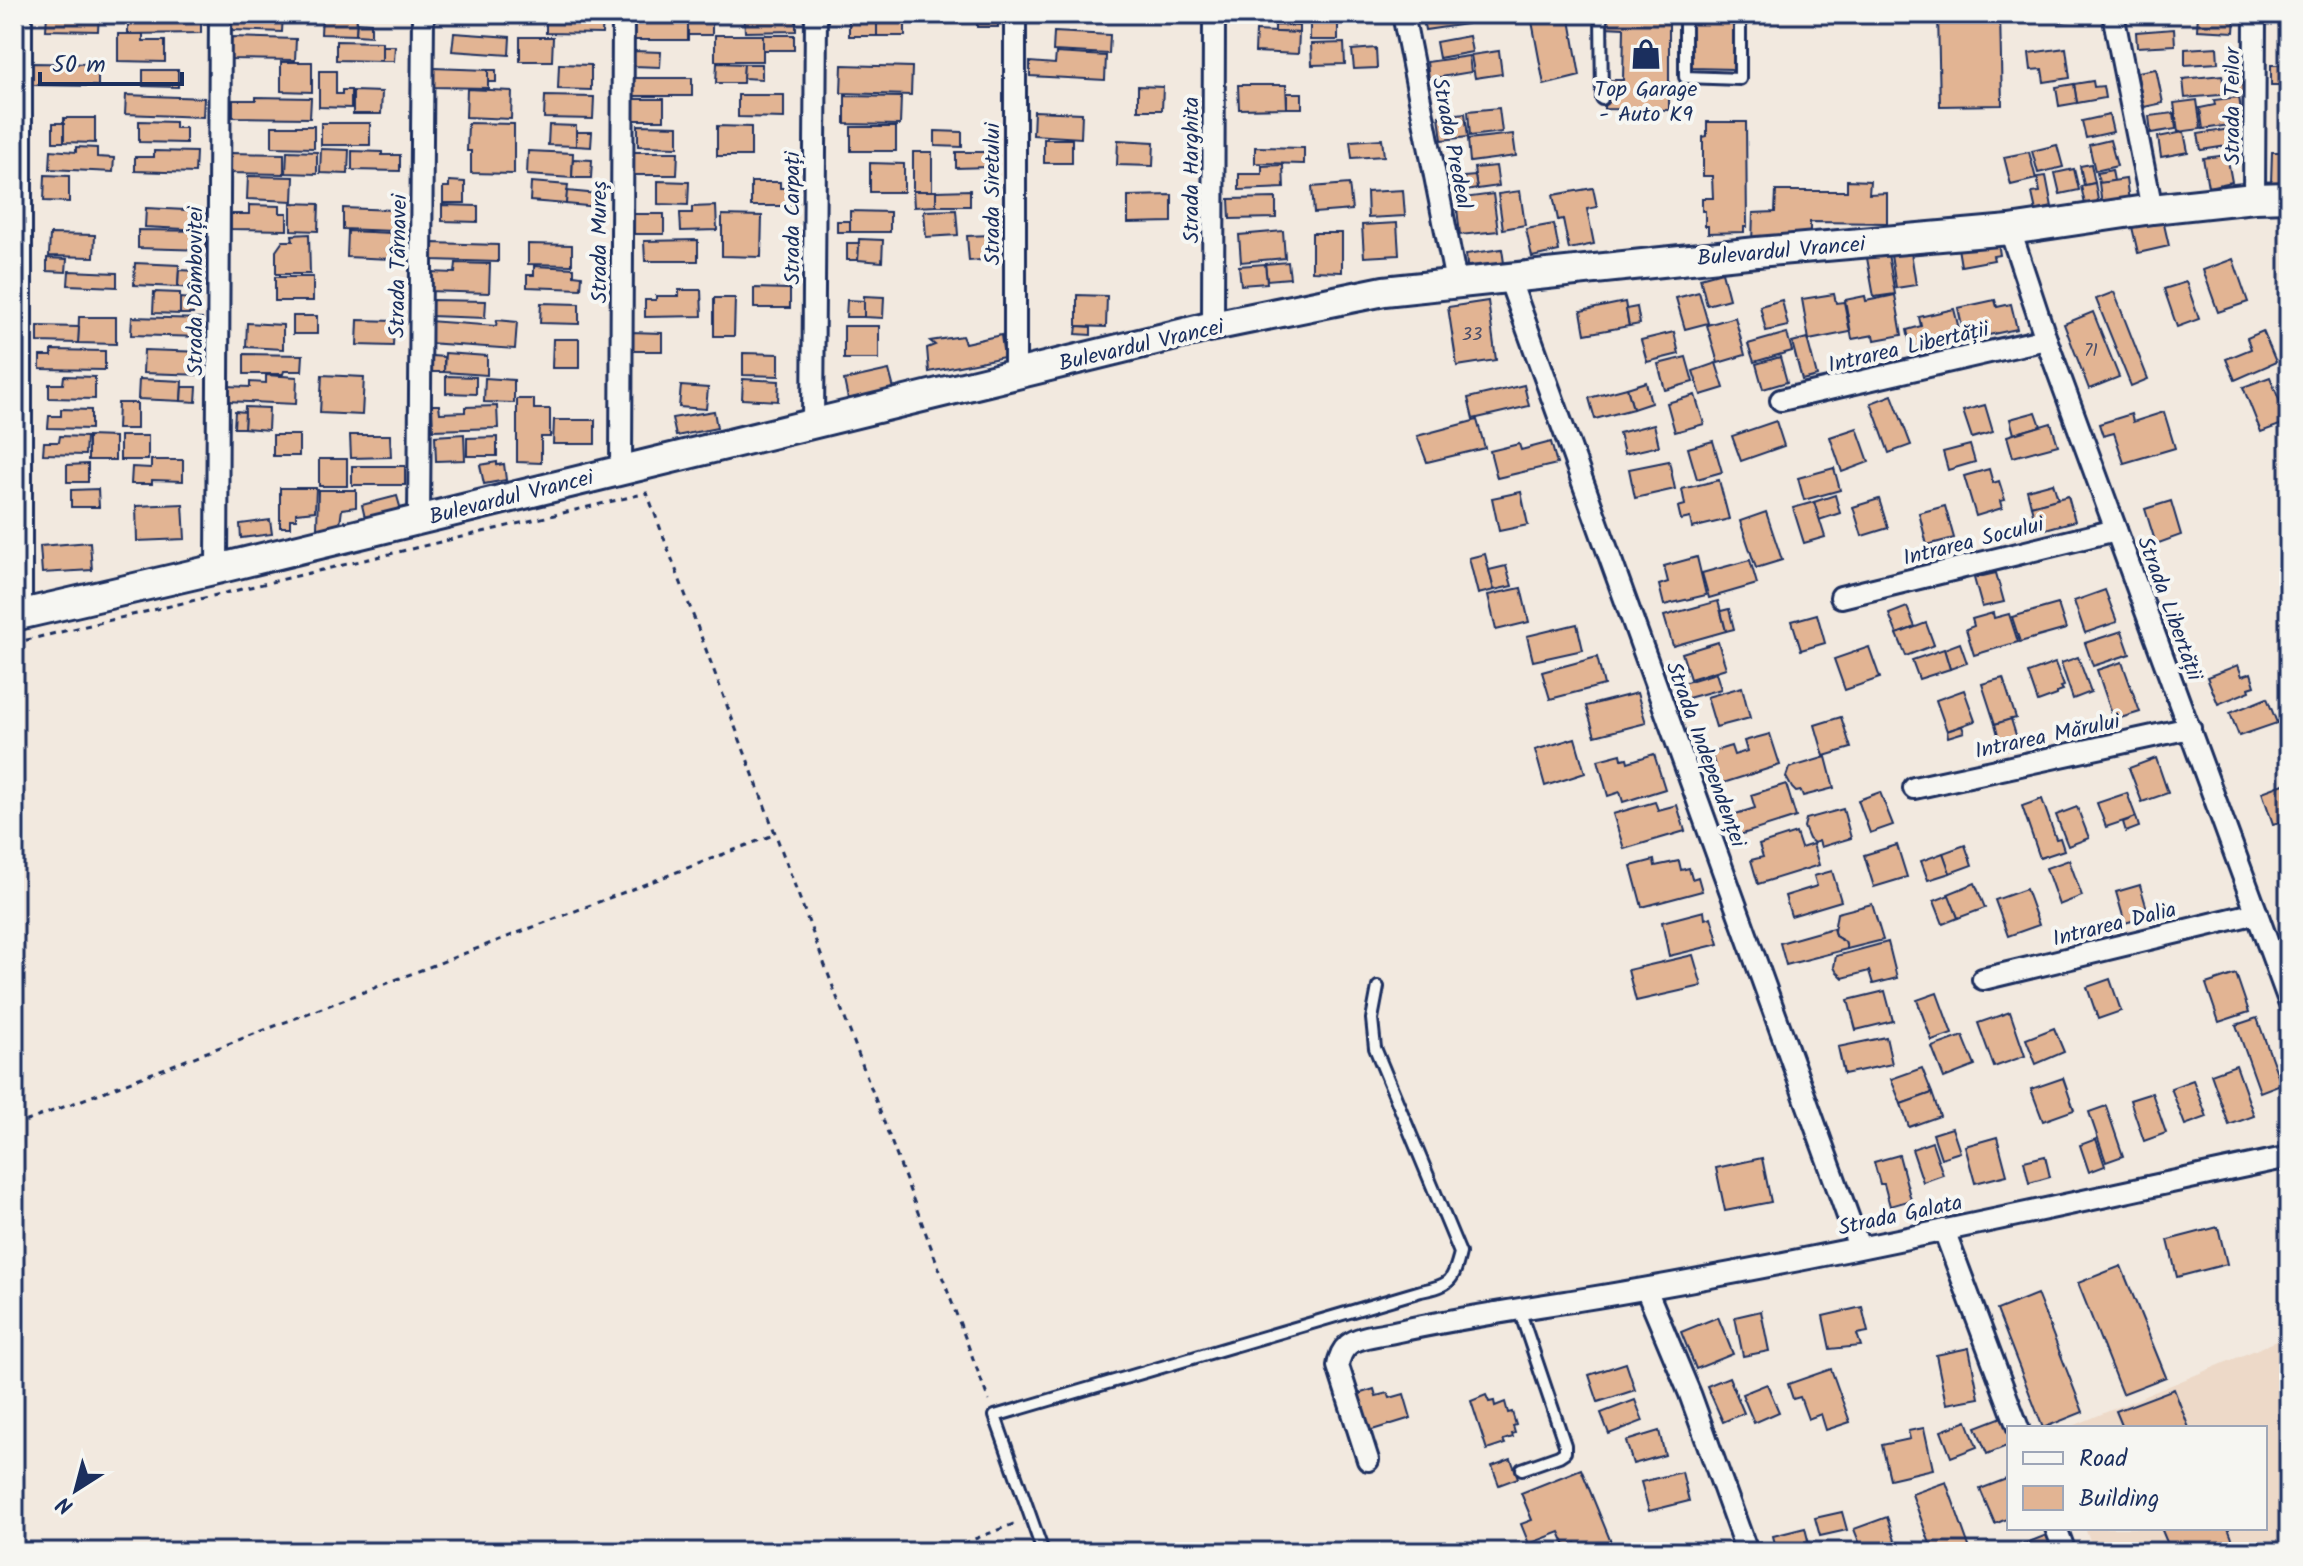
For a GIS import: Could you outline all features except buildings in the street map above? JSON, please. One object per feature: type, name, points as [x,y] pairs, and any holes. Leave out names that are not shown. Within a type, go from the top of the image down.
[{"type":"street","points":[[18,615],[21,14]]},
{"type":"street","name":"Strada Dâmboviței","points":[[217,569],[220,14]]},
{"type":"street","name":"Strada Târnavei","points":[[419,519],[423,14]]},
{"type":"street","name":"Strada Mureș","points":[[621,470],[623,14]]},
{"type":"street","name":"Strada Carpați","points":[[813,423],[816,14]]},
{"type":"street","name":"Strada Siretului","points":[[1015,14],[1015,374]]},
{"type":"street","name":"Strada Harghita","points":[[1213,326],[1214,14]]},
{"type":"street","name":"Strada Predeal","points":[[1403,14],[1456,282]]},
{"type":"street","points":[[2113,14],[2152,209]]},
{"type":"street","name":"Strada Teilor","points":[[2254,198],[2255,14]]},
{"type":"street","name":"Bulevardul Vrancei","points":[[18,615],[1213,326],[1384,291],[1757,252],[2010,230],[2152,209],[2289,197]]},
{"type":"street","name":"Strada Libertății","points":[[2010,230],[2046,339],[2289,1001]]},
{"type":"street","name":"Strada Independenței","points":[[1509,278],[1859,1247]]},
{"type":"street","name":"Intrarea Libertății","points":[[1781,400],[2046,339]]},
{"type":"street","name":"Intrarea Socului","points":[[1841,597],[2116,530]]},
{"type":"street","name":"Intrarea Mărului","points":[[1914,788],[2190,728]]},
{"type":"street","name":"Intrarea Dalia","points":[[1983,979],[2257,913]]},
{"type":"street","name":"Strada Galata","points":[[1368,1460],[1338,1366],[1339,1358],[1350,1343],[1389,1333],[1646,1289],[1859,1247],[2289,1157]]},
{"type":"street","points":[[1944,1230],[2017,1426]]},
{"type":"street","points":[[1646,1289],[1690,1394],[1747,1552]]},
{"type":"street","points":[[2057,1530],[2065,1552]]},
{"type":"lane","points":[[1601,14],[1602,99]]},
{"type":"lane","points":[[1685,14],[1685,77],[1740,79],[1740,14]]},
{"type":"lane","points":[[1043,1552],[995,1416],[1442,1286],[1454,1274],[1460,1253],[1375,1048],[1372,1019],[1378,987]]},
{"type":"lane","points":[[1519,1309],[1565,1445],[1565,1452],[1559,1456],[1522,1469]]},
{"type":"path","points":[[14,643],[647,493],[995,1416]]},
{"type":"path","points":[[14,1126],[776,834]]},
{"type":"path","points":[[941,1552],[1031,1517]]},
{"type":"shaded area","points":[[2289,1336],[2289,1552],[2094,1552],[2086,1530],[2267,1530],[2267,1426],[2073,1426]]},
{"type":"place","name":"Top Garage - Auto K9","points":[[1646,54]]}]
